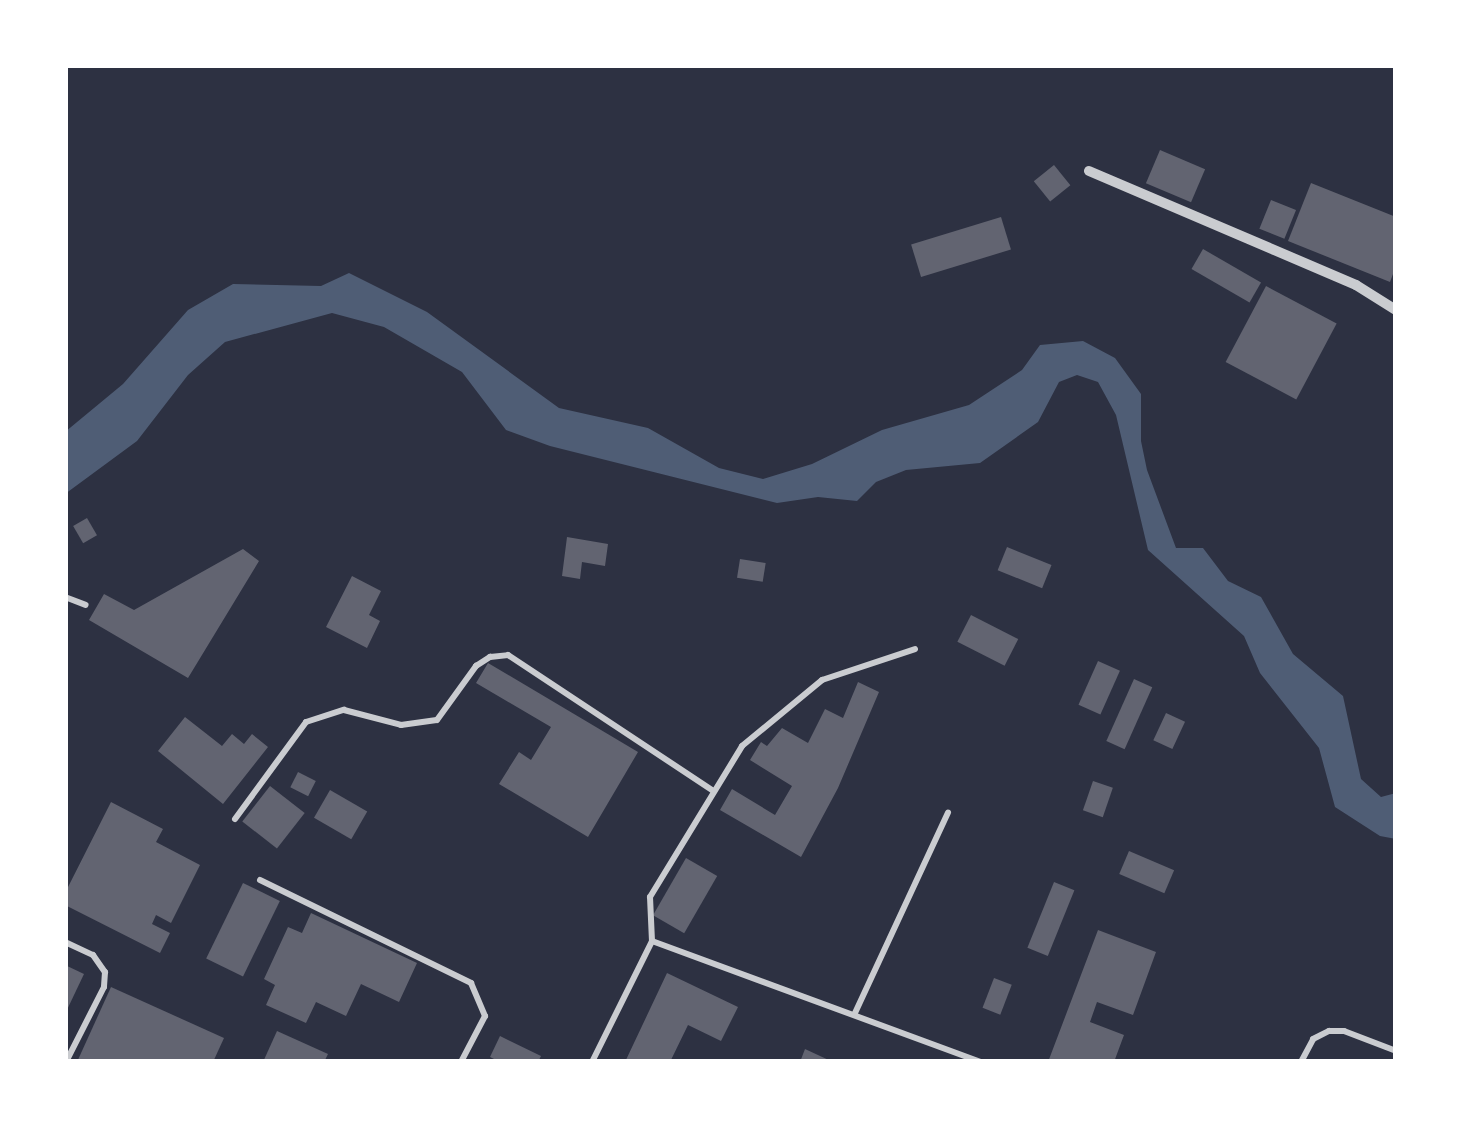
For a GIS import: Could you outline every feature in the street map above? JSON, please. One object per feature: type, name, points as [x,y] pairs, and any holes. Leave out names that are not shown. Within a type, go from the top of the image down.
[{"type":"street","points":[[1088,171],[1356,285],[1396,310]]},
{"type":"lane","points":[[65,597],[86,606]]},
{"type":"lane","points":[[592,1062],[652,941],[650,897],[742,746],[822,680],[915,649]]},
{"type":"lane","points":[[235,819],[306,722],[344,710],[401,725],[437,720],[476,666],[490,657],[508,655],[712,790]]},
{"type":"lane","points":[[855,1013],[948,812]]},
{"type":"lane","points":[[260,880],[471,982],[485,1016],[461,1062]]},
{"type":"lane","points":[[652,941],[981,1062]]},
{"type":"lane","points":[[65,942],[93,955],[105,972],[104,987],[66,1062]]},
{"type":"lane","points":[[1300,1062],[1313,1038],[1329,1031],[1344,1031],[1396,1052]]},
{"type":"water","points":[[349,273],[427,312],[559,408],[648,428],[719,468],[763,479],[812,464],[882,430],[969,405],[1022,370],[1040,345],[1083,341],[1115,358],[1141,394],[1141,441],[1147,470],[1176,548],[1203,548],[1228,581],[1261,597],[1293,654],[1343,696],[1361,779],[1381,797],[1396,793],[1396,839],[1380,836],[1335,807],[1319,748],[1260,673],[1244,636],[1148,550],[1116,415],[1098,382],[1077,375],[1059,382],[1038,422],[980,463],[906,470],[876,482],[857,501],[818,497],[777,503],[550,446],[506,430],[462,372],[384,327],[332,313],[225,342],[188,375],[137,441],[65,494],[65,432],[123,384],[188,310],[233,284],[321,286]]},
{"type":"building","points":[[1160,150],[1205,169],[1191,202],[1146,183]]},
{"type":"building","points":[[1054,165],[1070,185],[1050,202],[1034,181]]},
{"type":"building","points":[[1311,183],[1396,217],[1396,266],[1390,282],[1288,241]]},
{"type":"building","points":[[1271,200],[1296,210],[1284,239],[1259,229]]},
{"type":"building","points":[[1001,217],[1011,250],[921,277],[911,244]]},
{"type":"building","points":[[1203,249],[1261,282],[1250,302],[1192,269]]},
{"type":"building","points":[[1266,286],[1337,324],[1296,399],[1226,362]]},
{"type":"building","points":[[87,518],[97,535],[83,543],[73,526]]},
{"type":"building","points":[[567,537],[608,544],[605,566],[582,562],[580,579],[562,576]]},
{"type":"building","points":[[1007,547],[1052,565],[1042,588],[998,570]]},
{"type":"building","points":[[243,549],[259,561],[188,678],[89,620],[104,594],[134,610]]},
{"type":"building","points":[[740,559],[766,563],[763,582],[737,578]]},
{"type":"building","points":[[352,576],[381,591],[369,615],[380,621],[367,648],[326,627]]},
{"type":"building","points":[[971,615],[1018,639],[1005,666],[957,642]]},
{"type":"building","points":[[1098,661],[1120,671],[1100,715],[1078,705]]},
{"type":"building","points":[[488,663],[638,752],[588,837],[499,784],[519,752],[531,760],[551,727],[476,683]]},
{"type":"building","points":[[1134,679],[1152,687],[1125,749],[1106,741]]},
{"type":"building","points":[[858,682],[879,692],[838,788],[801,857],[720,810],[732,789],[775,815],[792,786],[750,760],[761,742],[767,746],[782,728],[808,743],[825,709],[843,718]]},
{"type":"building","points":[[1166,713],[1185,722],[1172,749],[1153,740]]},
{"type":"building","points":[[185,717],[222,746],[232,734],[244,744],[252,734],[268,747],[223,804],[158,751]]},
{"type":"building","points":[[298,772],[316,781],[308,796],[290,787]]},
{"type":"building","points":[[1093,781],[1113,788],[1103,817],[1083,810]]},
{"type":"building","points":[[270,786],[305,813],[277,849],[242,821]]},
{"type":"building","points":[[330,790],[367,812],[351,839],[314,818]]},
{"type":"building","points":[[111,802],[163,829],[156,842],[200,865],[171,923],[156,915],[152,924],[170,933],[160,953],[65,905],[65,893]]},
{"type":"building","points":[[1129,851],[1174,870],[1164,893],[1119,874]]},
{"type":"building","points":[[686,858],[717,876],[684,933],[653,915]]},
{"type":"building","points":[[1054,882],[1074,890],[1048,956],[1027,948]]},
{"type":"building","points":[[243,883],[280,901],[243,976],[206,958]]},
{"type":"building","points":[[311,913],[417,963],[399,1002],[361,984],[346,1016],[316,1002],[306,1023],[266,1005],[275,985],[264,979],[288,927],[302,933]]},
{"type":"building","points":[[1098,930],[1156,952],[1133,1015],[1097,1002],[1090,1022],[1124,1035],[1114,1062],[1048,1062]]},
{"type":"building","points":[[65,965],[84,974],[65,1014]]},
{"type":"building","points":[[667,973],[738,1007],[721,1041],[688,1025],[670,1062],[625,1062]]},
{"type":"building","points":[[994,978],[1012,985],[1000,1015],[983,1008]]},
{"type":"building","points":[[111,987],[224,1038],[213,1062],[77,1062]]},
{"type":"building","points":[[277,1031],[328,1054],[324,1062],[263,1062]]},
{"type":"building","points":[[500,1036],[541,1056],[538,1062],[500,1062],[490,1057]]},
{"type":"building","points":[[805,1049],[833,1062],[800,1062]]}]
